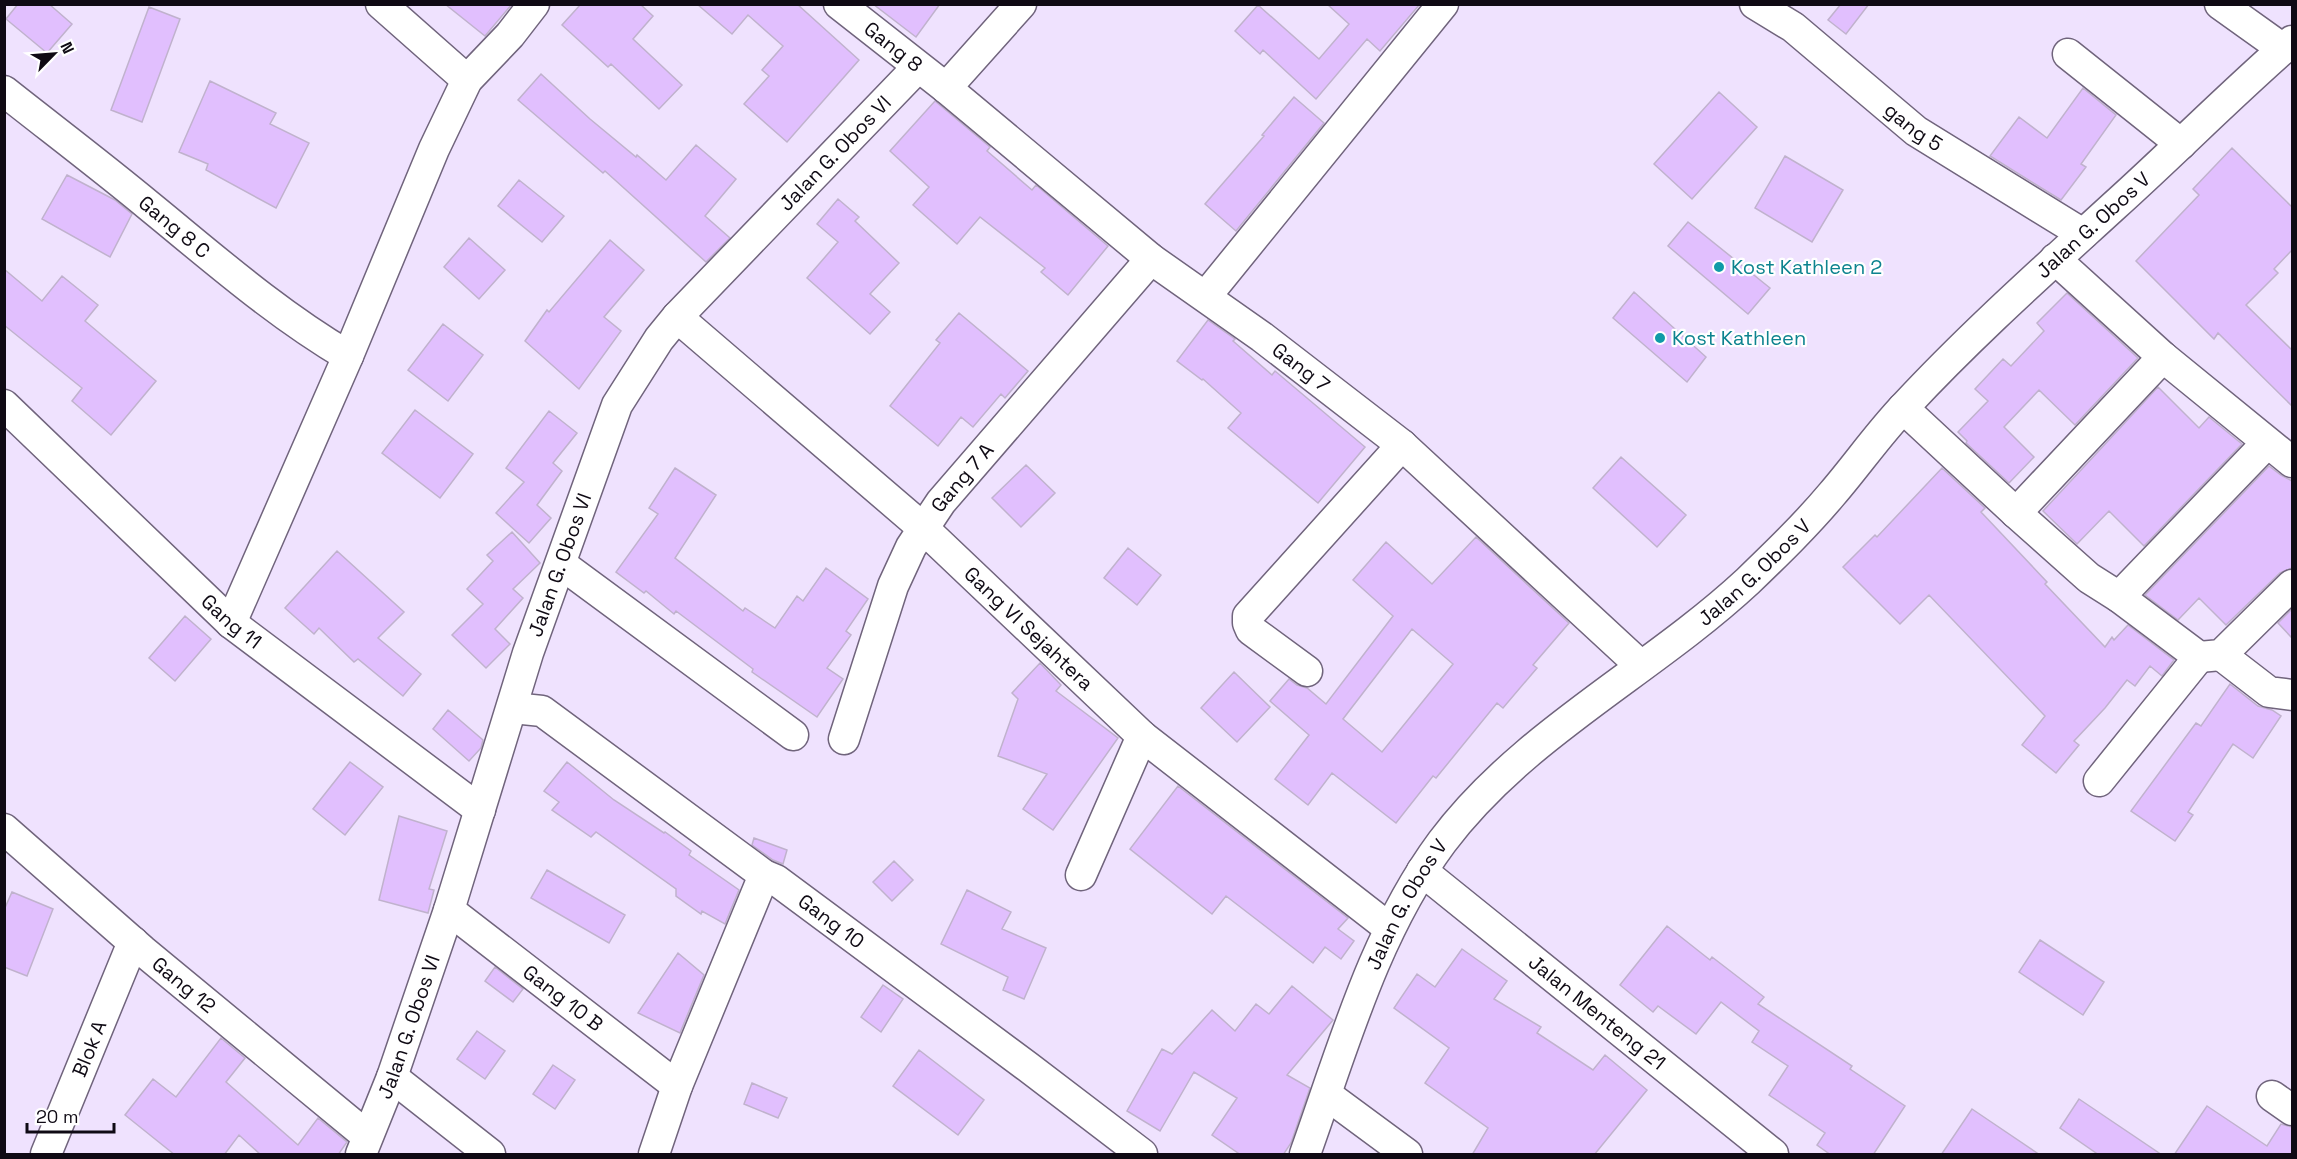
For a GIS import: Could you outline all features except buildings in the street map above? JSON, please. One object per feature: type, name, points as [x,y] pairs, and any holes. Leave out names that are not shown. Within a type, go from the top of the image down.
[{"type":"street","points":[[381,4],[467,80]]},
{"type":"street","points":[[231,622],[348,356],[434,149],[467,80],[510,35],[534,4]]},
{"type":"street","name":"Gang 8","points":[[839,4],[946,88]]},
{"type":"street","points":[[946,88],[1020,4]]},
{"type":"street","points":[[1206,297],[1443,4]]},
{"type":"street","name":"gang 5","points":[[1755,4],[1793,27],[1917,131],[2083,234]]},
{"type":"street","points":[[2220,4],[2288,45]]},
{"type":"street","name":"Jalan G. Obos V","points":[[1305,1155],[1389,928],[1422,871],[1460,820],[1516,764],[1641,666],[1715,612],[1786,546],[1903,408],[2001,308],[2288,45]]},
{"type":"street","points":[[2068,54],[2181,144]]},
{"type":"street","name":"Jalan G. Obos VI","points":[[364,1145],[392,1077],[449,910],[513,708],[528,653],[616,405],[659,339],[677,317],[918,67]]},
{"type":"street","name":"Gang 7","points":[[946,88],[1151,259],[1206,297],[1402,445],[1641,666]]},
{"type":"street","name":"Gang 8 C","points":[[4,91],[129,189],[276,310],[348,356]]},
{"type":"street","name":"Gang 7 A","points":[[844,739],[893,586],[911,547],[923,528],[940,502],[1151,259]]},
{"type":"street","points":[[2055,259],[2163,357],[2292,462]]},
{"type":"street","name":"Gang VI Sejahtera","points":[[677,317],[923,528],[1142,736],[1389,928]]},
{"type":"street","points":[[2016,513],[2163,357]]},
{"type":"street","name":"Gang 11","points":[[4,405],[231,622],[480,810]]},
{"type":"street","points":[[1903,408],[2089,578],[2269,692],[2292,695]]},
{"type":"street","points":[[2119,597],[2267,443]]},
{"type":"street","points":[[1307,671],[1251,630],[1248,616],[1402,445]]},
{"type":"street","points":[[561,564],[793,735]]},
{"type":"street","points":[[2099,781],[2210,656],[2292,585]]},
{"type":"street","name":"Gang 10","points":[[513,708],[542,711],[1028,1066],[1142,1155]]},
{"type":"street","points":[[1081,875],[1142,736]]},
{"type":"street","name":"Gang 12","points":[[4,829],[364,1145]]},
{"type":"street","name":"Jalan Menteng 21","points":[[1422,871],[1773,1155]]},
{"type":"street","points":[[654,1155],[676,1086],[764,874]]},
{"type":"street","name":"Gang 10 B","points":[[449,910],[676,1086]]},
{"type":"street","name":"Blok A","points":[[46,1155],[133,942]]},
{"type":"street","points":[[392,1077],[490,1155]]},
{"type":"street","points":[[1328,1095],[1407,1155]]},
{"type":"place","name":"Kost Kathleen 2","points":[[1719,267]]},
{"type":"place","name":"Kost Kathleen","points":[[1660,338]]}]
